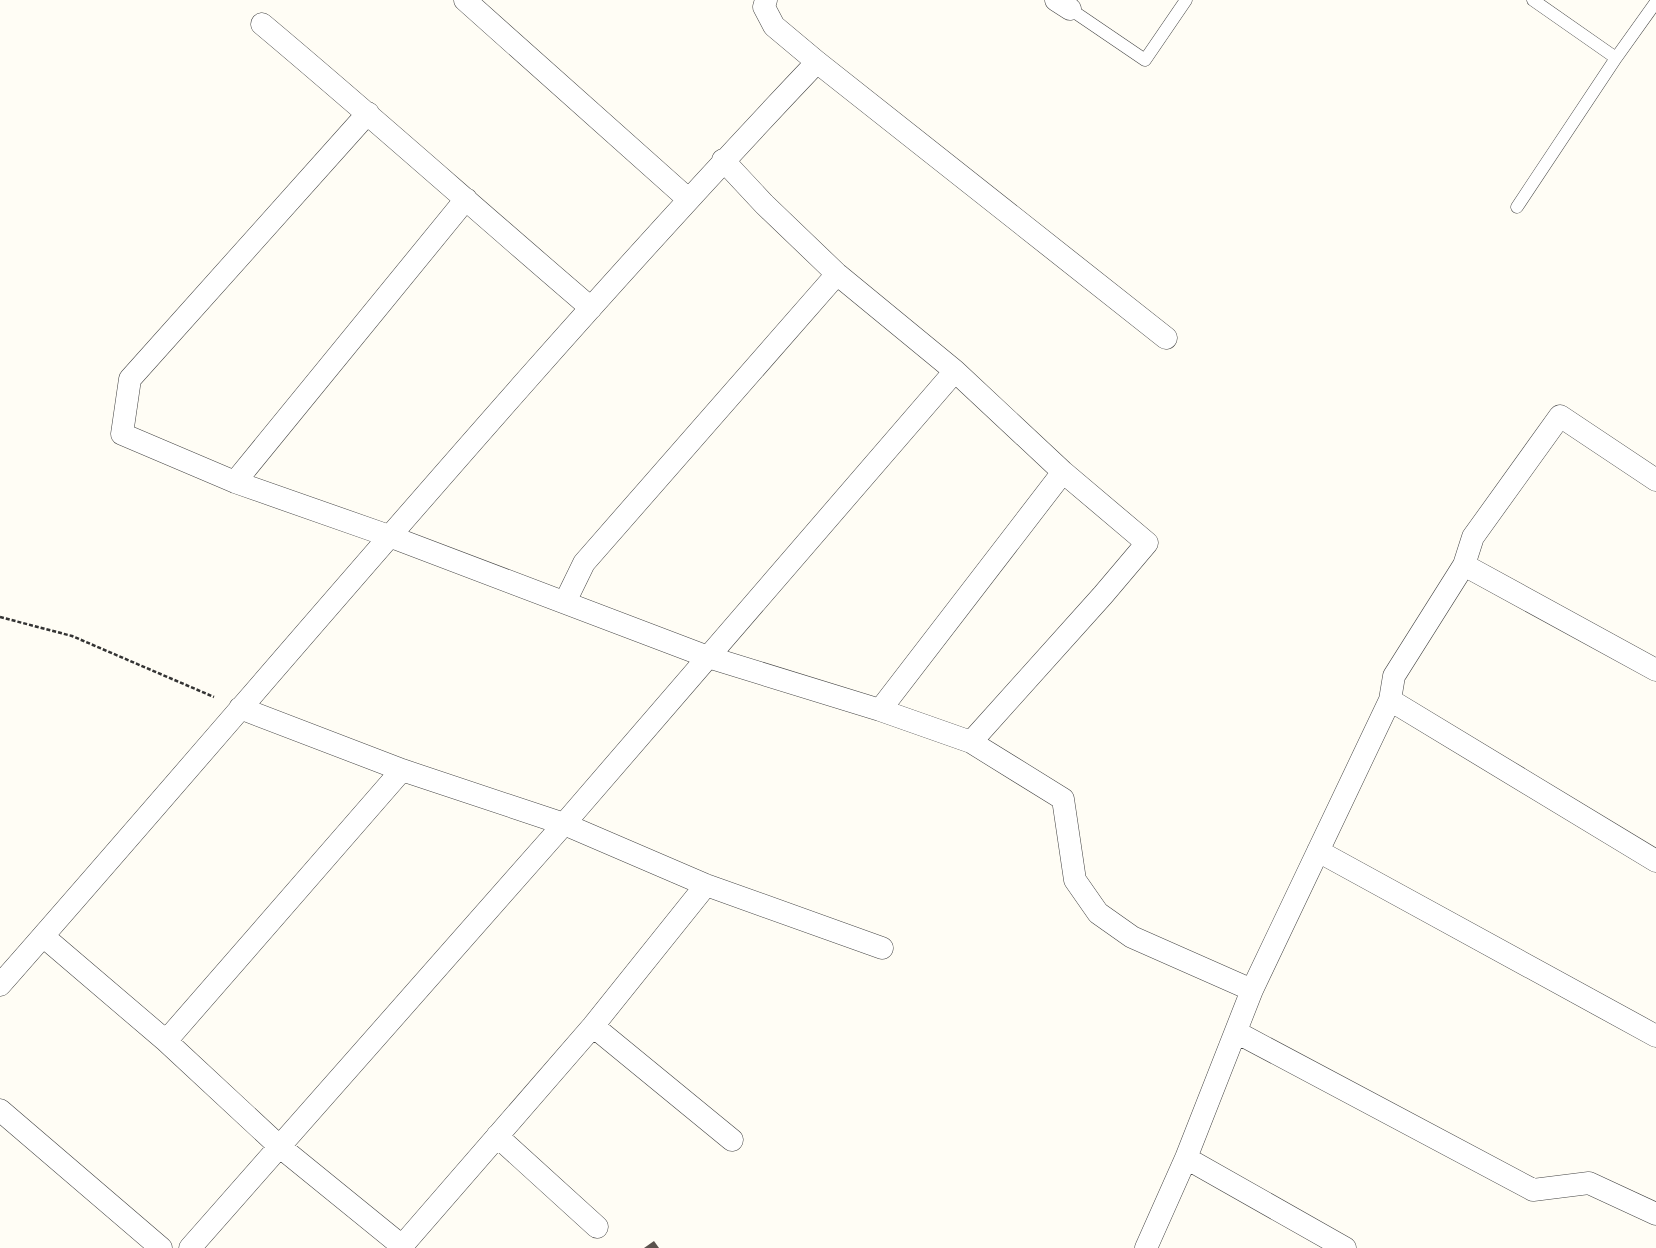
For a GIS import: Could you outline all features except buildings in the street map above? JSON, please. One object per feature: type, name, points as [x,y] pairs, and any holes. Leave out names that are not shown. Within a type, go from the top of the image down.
[{"type":"street","points":[[465,0],[688,199]]},
{"type":"street","points":[[766,0],[764,7],[774,26],[817,62],[1166,338]]},
{"type":"street","points":[[262,24],[368,113],[591,308]]},
{"type":"street","points":[[0,985],[389,536],[688,199],[817,62]]},
{"type":"street","points":[[368,113],[130,379],[122,434],[235,482],[389,536],[708,657],[880,710],[971,742],[1063,799],[1075,880],[1098,913],[1132,937],[1252,990]]},
{"type":"street","points":[[724,160],[764,204],[837,274],[955,371],[1063,472],[1147,542],[1103,595],[971,742]]},
{"type":"street","points":[[235,482],[466,199]]},
{"type":"street","points":[[565,602],[584,563],[837,274]]},
{"type":"street","points":[[190,1248],[564,824],[955,371]]},
{"type":"street","points":[[1146,1248],[1186,1158],[1252,990],[1390,700],[1394,676],[1464,566],[1473,537],[1560,416],[1656,480]]},
{"type":"street","points":[[880,710],[1063,472]]},
{"type":"street","points":[[1464,566],[1656,670]]},
{"type":"street","points":[[1390,700],[1656,861]]},
{"type":"street","points":[[240,708],[402,770],[564,824],[706,885],[882,948]]},
{"type":"street","points":[[166,1042],[402,770]]},
{"type":"street","points":[[1318,851],[1656,1036]]},
{"type":"street","points":[[43,936],[166,1042],[279,1146],[403,1247],[593,1026],[706,885]]},
{"type":"street","points":[[593,1026],[732,1140]]},
{"type":"street","points":[[1236,1032],[1533,1190],[1589,1183],[1656,1214]]},
{"type":"street","points":[[0,1110],[161,1248]]},
{"type":"street","points":[[497,1136],[597,1227]]},
{"type":"street","points":[[1186,1158],[1345,1248]]},
{"type":"lane","points":[[1063,5],[1145,60],[1186,0]]},
{"type":"lane","points":[[1533,0],[1616,58]]},
{"type":"lane","points":[[1517,207],[1616,58],[1656,2]]},
{"type":"path","points":[[0,617],[72,636],[240,708]]}]
